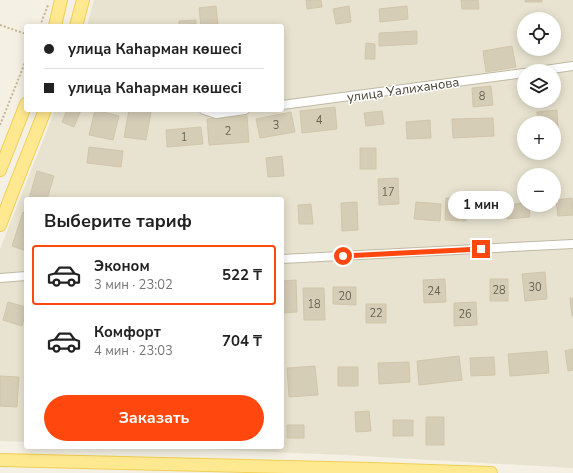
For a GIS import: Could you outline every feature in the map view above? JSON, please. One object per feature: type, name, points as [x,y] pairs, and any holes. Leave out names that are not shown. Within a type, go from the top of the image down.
[{"type":"main road","points":[[55,24],[61,0]]},
{"type":"main road","points":[[76,24],[82,0]]},
{"type":"main road","points":[[0,170],[24,109]]},
{"type":"main road","points":[[0,225],[12,191],[44,112]]},
{"type":"main road","points":[[0,460],[491,473]]},
{"type":"street","points":[[561,68],[573,66]]},
{"type":"street","name":"улица Уалиханова","points":[[284,105],[517,74]]},
{"type":"street","points":[[210,112],[216,114],[230,112]]},
{"type":"street","points":[[284,259],[573,244]]},
{"type":"street","points":[[0,278],[24,276]]},
{"type":"path","points":[[41,24],[48,2]]},
{"type":"path","points":[[0,25],[24,33]]},
{"type":"path","points":[[0,125],[24,65]]},
{"type":"shaded area","points":[[94,0],[573,0],[573,468],[344,455],[200,449],[284,449],[284,197],[24,197],[24,442],[0,441],[0,249],[54,112],[284,112],[284,24],[88,24]]},
{"type":"building","points":[[306,0],[321,0],[322,7],[307,9]]},
{"type":"building","points":[[461,0],[478,0],[479,9],[462,9]]},
{"type":"building","points":[[525,0],[542,0],[542,2],[525,2]]},
{"type":"building","points":[[216,6],[218,24],[201,24],[199,8]]},
{"type":"building","points":[[349,6],[351,22],[336,24],[333,9]]},
{"type":"building","points":[[407,6],[408,19],[380,22],[379,9]]},
{"type":"building","points":[[196,20],[196,24],[179,24],[179,21]]},
{"type":"building","points":[[417,31],[417,44],[379,46],[379,33]]},
{"type":"building","points":[[366,43],[375,44],[375,59],[365,59]]},
{"type":"building","points":[[512,46],[516,67],[486,72],[483,51]]},
{"type":"building","points":[[491,86],[493,105],[473,107],[472,88]]},
{"type":"building","points":[[335,107],[337,129],[302,133],[300,111]]},
{"type":"building","points":[[557,110],[557,116],[537,116],[537,112]]},
{"type":"building","points":[[382,111],[384,124],[366,126],[364,113]]},
{"type":"building","points":[[66,112],[80,112],[74,127],[62,122]]},
{"type":"building","points":[[95,112],[103,112],[119,116],[113,140],[89,135]]},
{"type":"building","points":[[129,112],[151,112],[146,140],[124,137]]},
{"type":"building","points":[[291,112],[295,132],[260,138],[256,119]]},
{"type":"building","points":[[247,116],[249,142],[209,145],[207,119]]},
{"type":"building","points":[[493,118],[494,136],[453,138],[452,119]]},
{"type":"building","points":[[430,120],[431,138],[407,139],[406,122]]},
{"type":"building","points":[[201,127],[203,144],[167,147],[166,130]]},
{"type":"building","points":[[89,147],[123,151],[121,167],[87,163]]},
{"type":"building","points":[[360,148],[376,148],[376,169],[360,169]]},
{"type":"building","points":[[282,156],[284,176],[268,177],[266,158]]},
{"type":"building","points":[[37,171],[54,176],[48,197],[30,197]]},
{"type":"building","points":[[398,178],[399,204],[379,205],[378,179]]},
{"type":"building","points":[[446,198],[466,198],[466,221],[445,220]]},
{"type":"building","points":[[572,198],[573,215],[558,216],[558,212],[561,212],[561,199]]},
{"type":"building","points":[[357,202],[358,230],[342,231],[341,203]]},
{"type":"building","points":[[416,202],[441,204],[440,221],[414,219]]},
{"type":"building","points":[[311,204],[313,224],[299,224],[298,205]]},
{"type":"building","points":[[517,204],[517,212],[530,212],[530,217],[507,219],[506,205]]},
{"type":"building","points":[[23,212],[24,212],[24,250],[12,246]]},
{"type":"building","points":[[545,272],[547,299],[525,301],[522,274]]},
{"type":"building","points":[[445,279],[446,302],[424,303],[423,280]]},
{"type":"building","points":[[490,279],[508,279],[508,301],[490,301]]},
{"type":"building","points":[[296,280],[297,312],[284,313],[284,281]]},
{"type":"building","points":[[333,287],[356,287],[356,305],[333,304]]},
{"type":"building","points":[[303,288],[324,288],[325,320],[304,320]]},
{"type":"building","points":[[570,298],[573,298],[573,316],[572,316]]},
{"type":"building","points":[[8,302],[24,306],[24,319],[22,326],[3,320]]},
{"type":"building","points":[[476,302],[477,325],[454,326],[454,303]]},
{"type":"building","points":[[366,304],[386,304],[386,323],[366,323]]},
{"type":"building","points":[[573,349],[573,370],[568,371],[565,351]]},
{"type":"building","points":[[547,351],[549,373],[510,376],[508,354]]},
{"type":"building","points":[[459,356],[462,380],[419,385],[417,361]]},
{"type":"building","points":[[494,357],[495,375],[471,376],[470,358]]},
{"type":"building","points":[[409,362],[410,382],[379,384],[378,363]]},
{"type":"building","points":[[315,366],[318,395],[289,397],[287,368]]},
{"type":"building","points":[[338,367],[358,367],[358,386],[338,386]]},
{"type":"building","points":[[0,376],[19,377],[17,407],[0,406]]},
{"type":"building","points":[[369,411],[371,431],[356,432],[355,412]]},
{"type":"building","points":[[426,417],[444,417],[444,445],[426,445]]},
{"type":"building","points":[[393,420],[413,420],[413,436],[393,436]]},
{"type":"building","points":[[287,425],[304,425],[304,438],[287,438]]},
{"type":"route","points":[[343,256],[481,249]]}]
